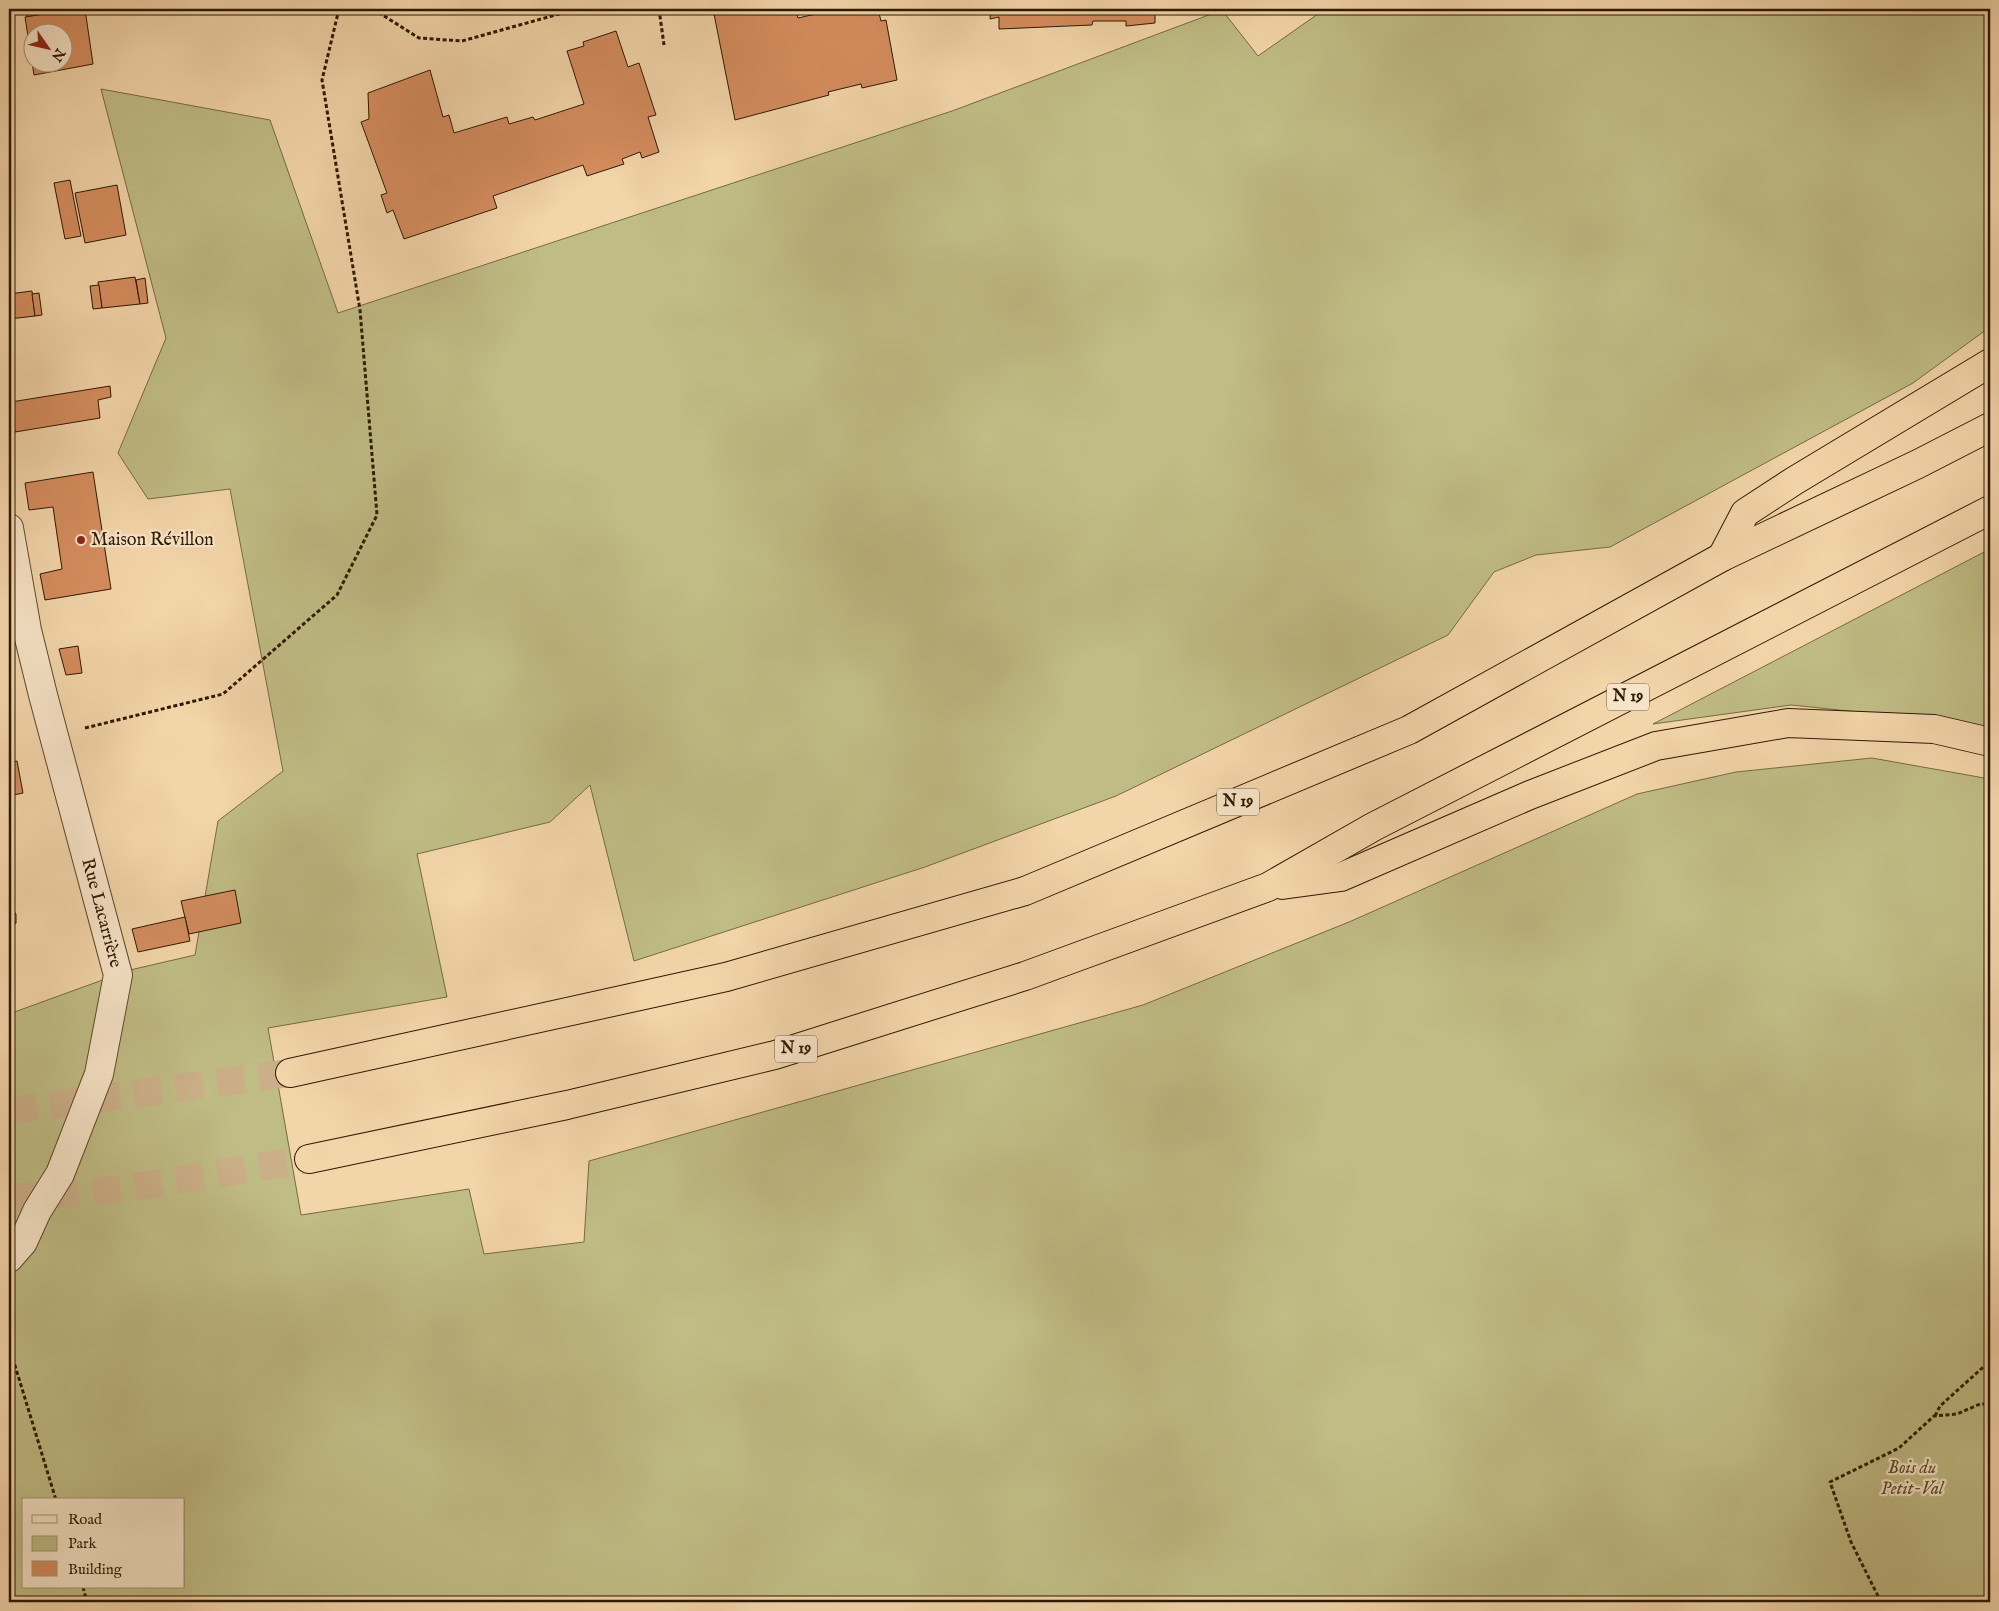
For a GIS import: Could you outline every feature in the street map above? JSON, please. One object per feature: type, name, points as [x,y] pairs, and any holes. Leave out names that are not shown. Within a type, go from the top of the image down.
[{"type":"highway","points":[[1722,557],[1746,513],[1794,481],[1990,363]]},
{"type":"highway","name":"N 19","points":[[290,1073],[726,977],[1025,891],[1408,730],[1722,557],[1918,464],[1990,427]]},
{"type":"highway","name":"N 19","points":[[309,1159],[567,1105],[775,1055],[1025,976],[1268,887],[1373,827],[1990,510]]},
{"type":"highway","points":[[1268,887],[1341,877],[1530,795],[1656,746],[1788,723],[1934,729],[1990,742]]},
{"type":"street","name":"Rue Lacarrière","points":[[9,1258],[23,1242],[37,1211],[60,1174],[99,1074],[118,975],[27,630],[10,544]]},
{"type":"path","points":[[54,736],[223,694],[337,595],[377,516],[360,310],[322,80],[339,9]]},
{"type":"path","points":[[373,9],[419,38],[462,41],[577,9]]},
{"type":"path","points":[[659,9],[664,45]]},
{"type":"path","points":[[9,1346],[55,1498]]},
{"type":"path","points":[[1881,1602],[1851,1542],[1830,1482],[1899,1448],[1934,1416],[1940,1406],[1990,1361]]},
{"type":"path","points":[[1934,1416],[1957,1414],[1980,1404],[1990,1404]]},
{"type":"path","points":[[83,1588],[87,1602]]},
{"type":"green space","name":"Bois du Petit-Val","points":[[1325,9],[1990,9],[1990,327],[1913,383],[1610,547],[1536,555],[1494,572],[1448,635],[1116,796],[925,867],[634,961],[590,785],[550,822],[417,854],[447,997],[268,1028],[301,1215],[469,1189],[484,1254],[584,1242],[589,1161],[1143,1005],[1349,922],[1637,794],[1736,772],[1872,758],[1990,779],[1990,1602],[9,1602],[9,1014],[130,970],[195,955],[218,821],[283,771],[230,489],[148,499],[118,453],[166,338],[101,89],[270,120],[338,313],[952,111],[1222,10],[1258,56]]},
{"type":"green space","points":[[1990,549],[1990,730],[1926,719],[1791,705],[1653,724]]},
{"type":"building","points":[[26,9],[76,9],[27,17]]},
{"type":"building","points":[[85,9],[93,64],[72,68],[72,22],[26,22],[25,17]]},
{"type":"building","points":[[713,9],[796,9],[798,18],[838,9],[878,9],[881,21],[886,20],[897,80],[862,88],[861,84],[828,92],[829,95],[735,120]]},
{"type":"building","points":[[991,9],[1155,9],[1155,23],[1126,26],[1126,21],[1093,21],[1092,25],[999,29],[999,17],[990,19]]},
{"type":"building","points":[[616,31],[628,67],[639,63],[656,115],[648,117],[659,152],[642,158],[640,152],[622,159],[624,164],[587,176],[583,165],[493,196],[497,208],[404,239],[393,210],[387,213],[381,195],[387,193],[361,122],[369,119],[368,93],[430,70],[443,117],[449,115],[454,133],[507,117],[509,124],[533,117],[535,120],[584,104],[567,51],[584,46],[583,42]]},
{"type":"building","points":[[34,72],[50,72],[34,75]]},
{"type":"building","points":[[70,180],[81,236],[65,239],[54,183]]},
{"type":"building","points":[[117,185],[126,235],[85,243],[75,193]]},
{"type":"building","points":[[135,277],[140,304],[102,308],[98,282]]},
{"type":"building","points":[[145,278],[148,303],[140,304],[136,280]]},
{"type":"building","points":[[99,285],[102,308],[93,309],[90,286]]},
{"type":"building","points":[[32,291],[35,316],[9,319],[9,294]]},
{"type":"building","points":[[39,293],[42,315],[35,316],[32,294]]},
{"type":"building","points":[[110,386],[111,397],[98,400],[100,418],[15,432],[11,402]]},
{"type":"building","name":"Maison Révillon","points":[[93,472],[111,589],[45,600],[40,574],[62,569],[53,507],[29,510],[25,483]]},
{"type":"building","points":[[78,646],[82,673],[66,675],[59,649]]},
{"type":"building","points":[[17,761],[23,793],[9,796],[9,763]]},
{"type":"building","points":[[235,890],[241,923],[189,934],[181,901]]},
{"type":"building","points":[[9,891],[10,907],[16,914],[16,923],[11,929],[12,947],[9,947]]},
{"type":"building","points":[[185,917],[190,941],[138,952],[132,929]]},
{"type":"tunnel","points":[[9,1111],[290,1073]]},
{"type":"tunnel","points":[[9,1198],[123,1189],[309,1159]]},
{"type":"place","name":"Maison Révillon","points":[[81,540]]}]
